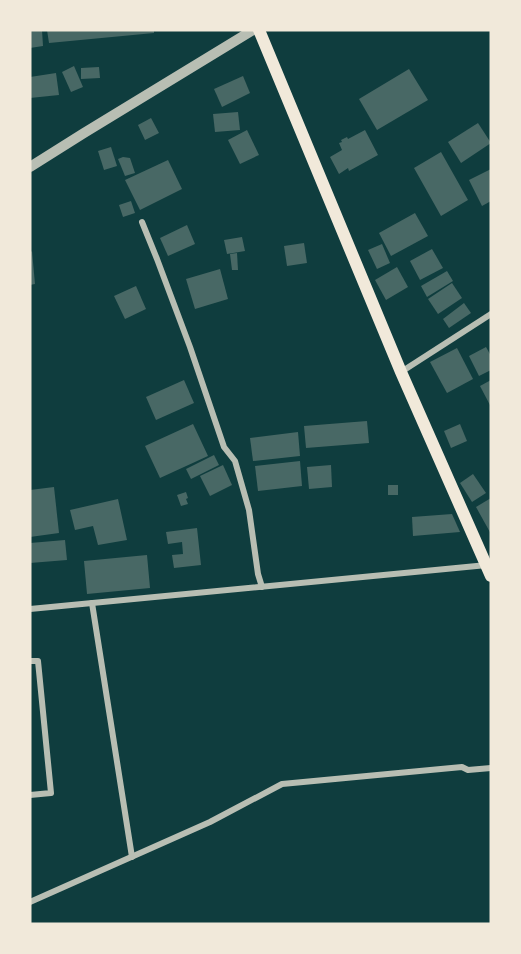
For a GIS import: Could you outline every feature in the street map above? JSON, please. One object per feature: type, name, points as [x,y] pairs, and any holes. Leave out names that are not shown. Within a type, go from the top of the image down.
[{"type":"main road","points":[[259,30],[402,372],[489,569]]},
{"type":"street","points":[[30,167],[253,30]]},
{"type":"street","points":[[142,222],[186,336],[224,447],[236,461],[249,510],[262,587]]},
{"type":"street","points":[[402,372],[491,314]]},
{"type":"street","points":[[30,609],[489,569]]},
{"type":"street","points":[[92,603],[132,857]]},
{"type":"street","points":[[30,661],[39,661],[51,793],[30,795]]},
{"type":"street","points":[[30,902],[210,822],[282,784],[462,767],[468,770],[491,768]]},
{"type":"building","points":[[30,30],[42,30],[43,46],[30,48]]},
{"type":"building","points":[[47,30],[154,30],[154,33],[49,43]]},
{"type":"building","points":[[74,66],[83,87],[71,92],[62,72]]},
{"type":"building","points":[[99,67],[100,78],[81,79],[81,68]]},
{"type":"building","points":[[409,69],[428,100],[377,130],[359,99]]},
{"type":"building","points":[[56,73],[59,95],[30,98],[30,77]]},
{"type":"building","points":[[243,76],[250,93],[222,107],[214,89]]},
{"type":"building","points":[[238,112],[240,130],[215,132],[213,114]]},
{"type":"building","points":[[151,118],[159,133],[145,140],[138,125]]},
{"type":"building","points":[[478,123],[491,143],[461,163],[448,142]]},
{"type":"building","points":[[247,130],[259,155],[240,164],[228,140]]},
{"type":"building","points":[[365,130],[378,155],[339,174],[330,157],[342,150],[339,143],[342,142],[341,140]]},
{"type":"building","points":[[111,147],[117,166],[104,170],[98,151]]},
{"type":"building","points":[[441,152],[468,200],[441,216],[414,168]]},
{"type":"building","points":[[130,158],[135,173],[125,176],[118,159]]},
{"type":"building","points":[[168,160],[182,189],[140,210],[125,180]]},
{"type":"building","points":[[491,169],[491,201],[482,206],[469,180]]},
{"type":"building","points":[[131,201],[135,213],[123,217],[119,205]]},
{"type":"building","points":[[415,213],[428,236],[391,256],[379,233]]},
{"type":"building","points":[[187,225],[195,244],[168,256],[160,238]]},
{"type":"building","points":[[242,237],[245,251],[227,254],[224,240]]},
{"type":"building","points":[[304,243],[307,263],[287,266],[284,246]]},
{"type":"building","points":[[382,244],[390,263],[377,269],[368,250]]},
{"type":"building","points":[[432,249],[443,268],[420,280],[410,261]]},
{"type":"building","points":[[32,251],[35,284],[30,285],[30,253]]},
{"type":"building","points":[[237,253],[238,270],[232,270],[230,254]]},
{"type":"building","points":[[397,267],[408,287],[386,300],[375,280]]},
{"type":"building","points":[[220,269],[228,299],[195,309],[186,279]]},
{"type":"building","points":[[447,271],[453,281],[427,297],[421,286]]},
{"type":"building","points":[[452,283],[462,298],[438,314],[428,299]]},
{"type":"building","points":[[136,286],[146,309],[125,319],[114,296]]},
{"type":"building","points":[[464,303],[471,313],[449,328],[443,319]]},
{"type":"building","points":[[486,347],[491,356],[491,370],[479,376],[469,356]]},
{"type":"building","points":[[457,348],[473,379],[447,393],[430,362]]},
{"type":"building","points":[[184,380],[194,403],[156,420],[146,397]]},
{"type":"building","points":[[491,380],[491,407],[480,386]]},
{"type":"building","points":[[367,421],[369,443],[306,448],[304,426]]},
{"type":"building","points":[[193,424],[208,456],[160,478],[145,446]]},
{"type":"building","points":[[460,424],[467,441],[451,448],[444,431]]},
{"type":"building","points":[[298,432],[300,456],[253,461],[250,438]]},
{"type":"building","points":[[214,455],[219,465],[191,479],[186,469]]},
{"type":"building","points":[[300,461],[302,486],[258,491],[255,466]]},
{"type":"building","points":[[223,465],[232,485],[210,496],[200,476]]},
{"type":"building","points":[[331,465],[332,487],[309,489],[307,467]]},
{"type":"building","points":[[473,474],[486,493],[472,502],[460,483]]},
{"type":"building","points":[[388,485],[398,485],[398,495],[388,495]]},
{"type":"building","points":[[54,487],[59,533],[30,537],[30,490]]},
{"type":"building","points":[[186,492],[188,504],[181,506],[177,495]]},
{"type":"building","points":[[491,498],[491,534],[476,507]]},
{"type":"building","points":[[118,499],[127,540],[98,545],[93,526],[75,530],[70,510]]},
{"type":"building","points":[[452,514],[460,532],[413,536],[412,517]]},
{"type":"building","points":[[197,528],[201,565],[174,568],[172,555],[183,554],[182,542],[168,544],[166,532]]},
{"type":"building","points":[[65,540],[67,560],[30,563],[30,543]]},
{"type":"building","points":[[147,555],[150,588],[87,594],[84,561]]}]
